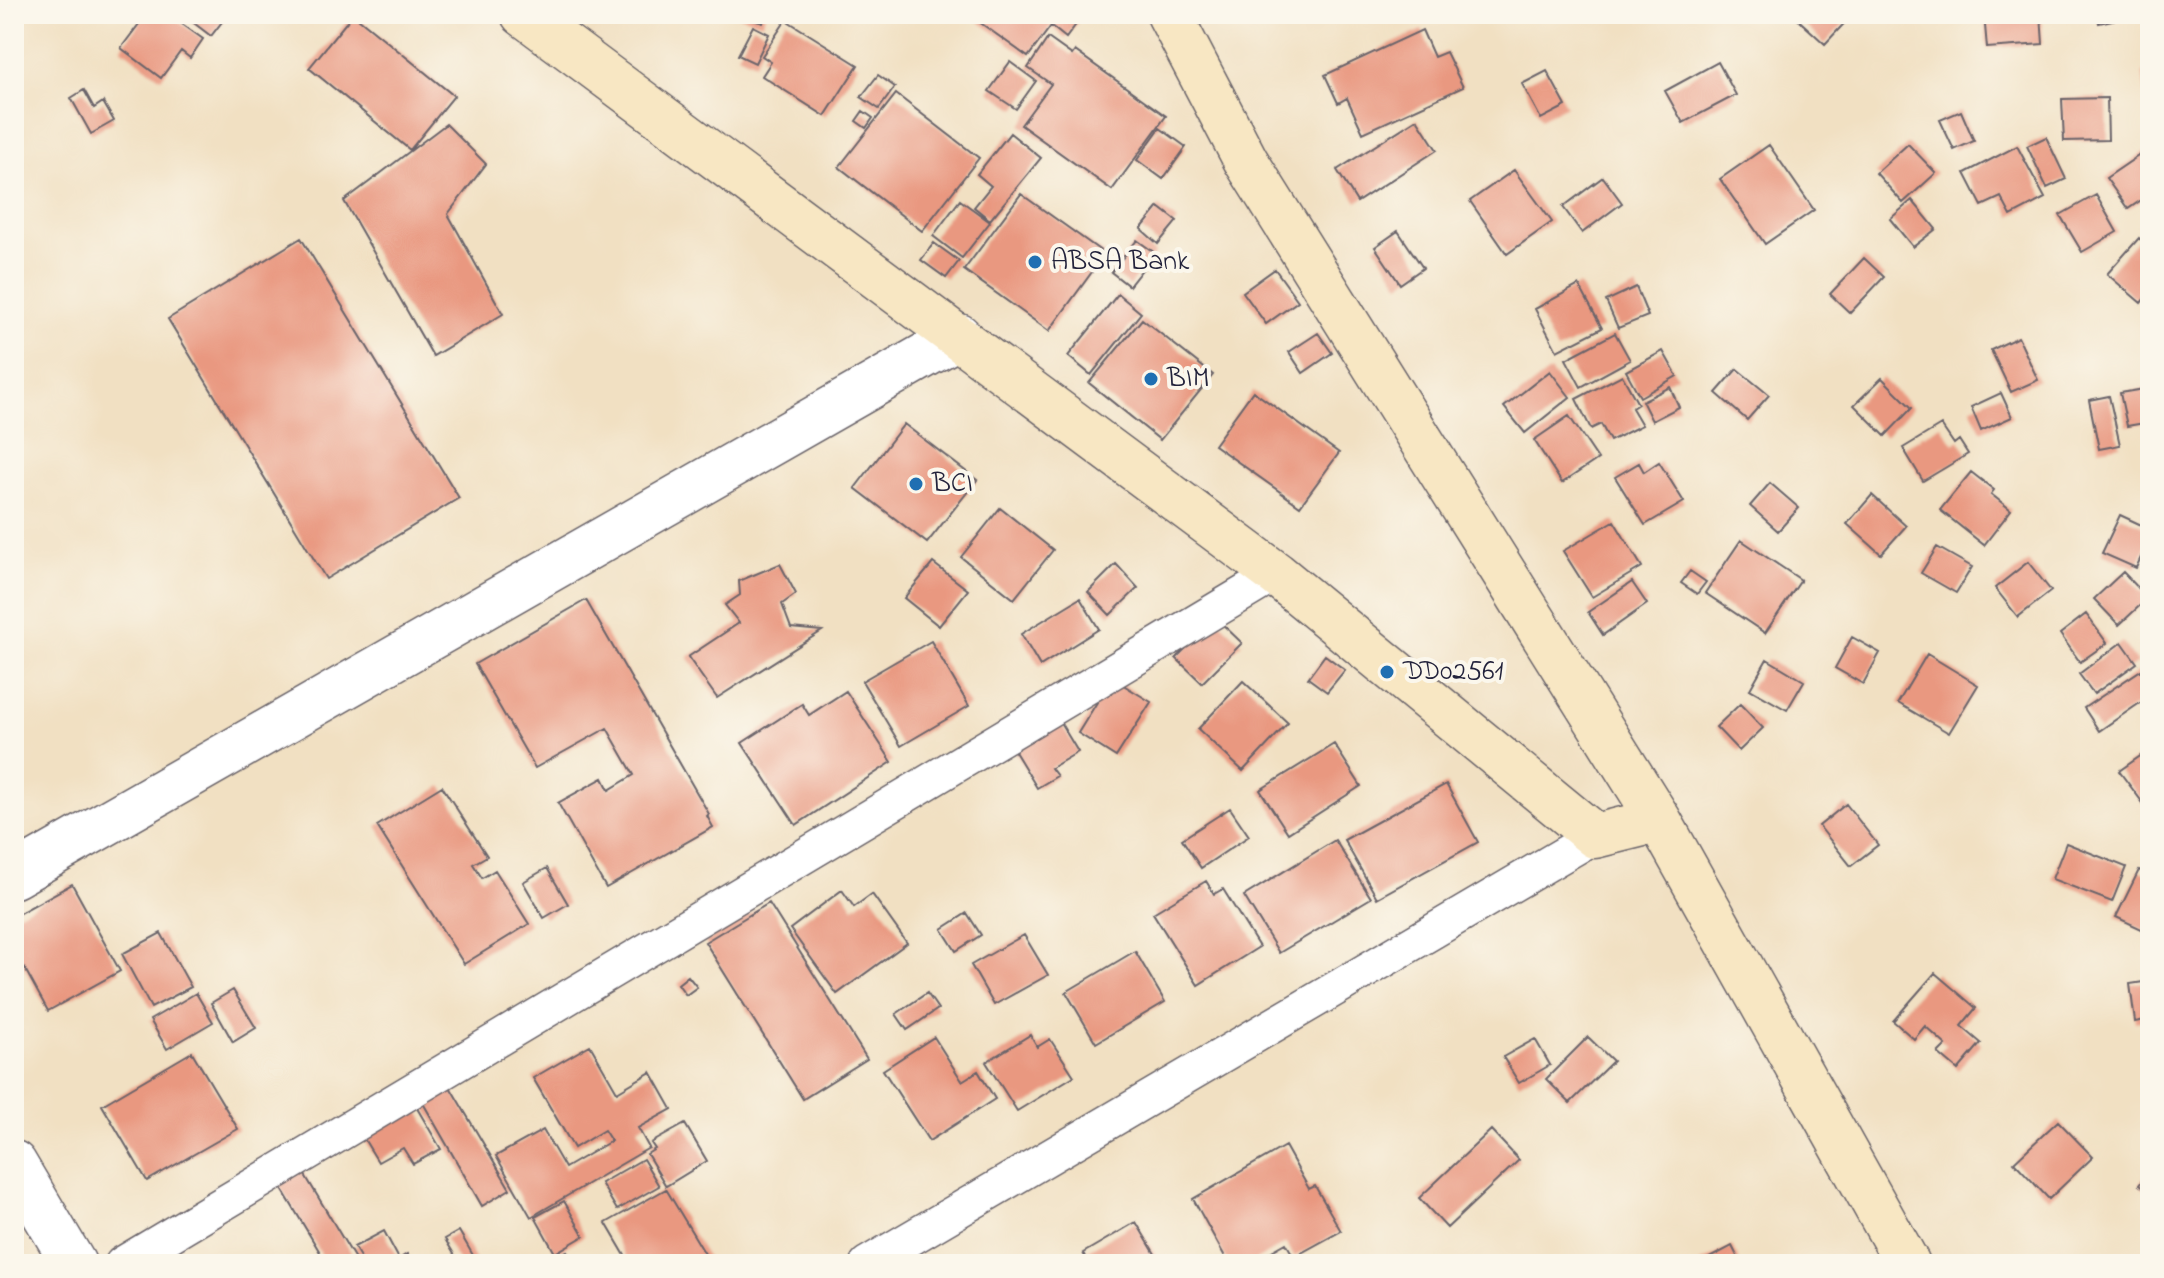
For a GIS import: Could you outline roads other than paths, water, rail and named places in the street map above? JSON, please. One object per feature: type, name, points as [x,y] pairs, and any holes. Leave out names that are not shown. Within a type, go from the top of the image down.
[{"type":"main road","points":[[1169,14],[1246,161],[1659,820],[1908,1264]]},
{"type":"main road","points":[[525,15],[1276,574],[1595,836],[1659,820]]},
{"type":"street","points":[[14,876],[959,336]]},
{"type":"street","points":[[122,1264],[1276,574]]},
{"type":"street","points":[[867,1264],[1595,836]]},
{"type":"street","points":[[14,1163],[74,1264]]},
{"type":"place","name":"ABSA Bank","points":[[1035,262]]},
{"type":"place","name":"BIM","points":[[1151,379]]},
{"type":"place","name":"BCI","points":[[916,484]]},
{"type":"place","name":"DD02561","points":[[1387,672]]}]
